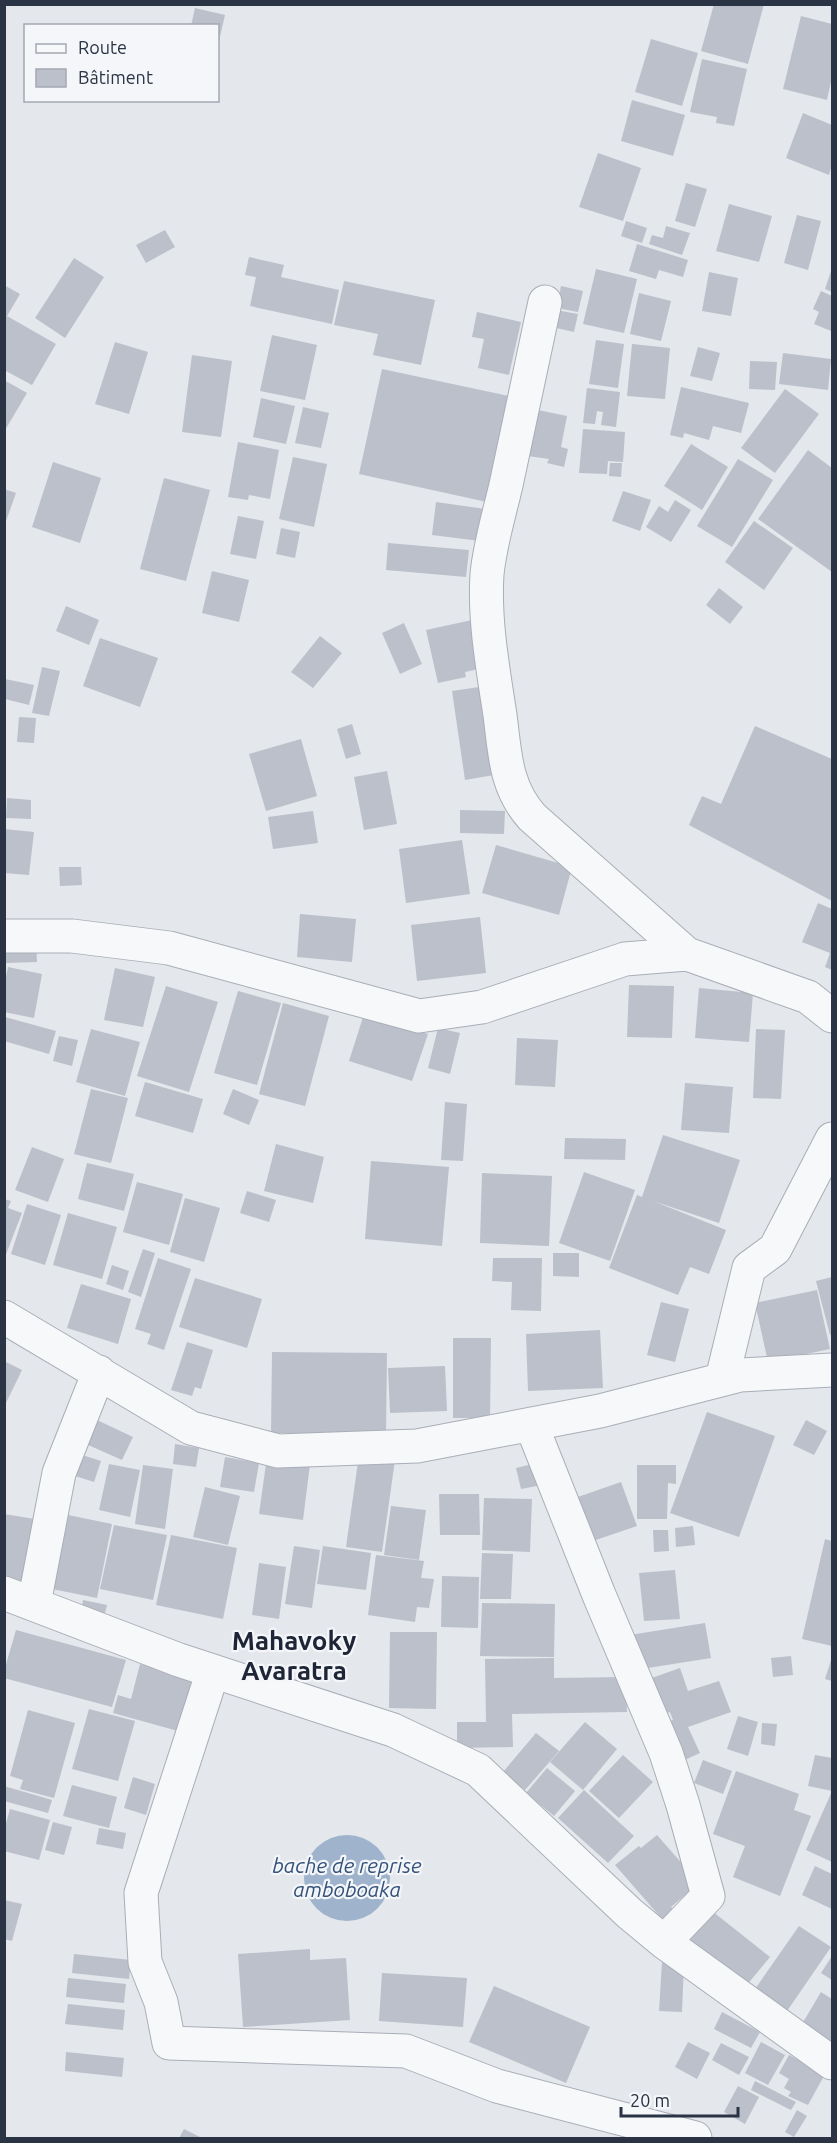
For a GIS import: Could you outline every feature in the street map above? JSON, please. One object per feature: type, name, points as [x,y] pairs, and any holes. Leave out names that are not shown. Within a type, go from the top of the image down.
[{"type":"street","points":[[545,302],[502,503],[492,538],[487,575],[489,638],[509,776],[521,805],[532,817],[687,954],[808,997],[832,1016]]},
{"type":"street","points":[[4,936],[72,936],[169,948],[419,1016],[482,1007],[625,959],[687,954]]},
{"type":"street","points":[[722,1379],[749,1268],[775,1249],[832,1139]]},
{"type":"street","points":[[4,1317],[191,1428],[278,1451],[417,1446],[600,1411],[740,1375],[832,1370]]},
{"type":"street","points":[[34,1604],[59,1473],[99,1372]]},
{"type":"street","points":[[531,1424],[599,1595],[666,1753],[708,1896],[664,1942]]},
{"type":"street","points":[[4,1593],[213,1671],[393,1730],[478,1770],[628,1913],[664,1942],[832,2063]]},
{"type":"street","points":[[213,1671],[141,1893],[145,1962],[161,2002],[169,2043],[406,2051],[498,2086],[696,2139]]},
{"type":"water","name":"bache de reprise amboboaka","points":[[347,1835],[371,1842],[383,1854],[390,1878],[383,1902],[371,1914],[347,1921],[323,1914],[311,1902],[304,1878],[311,1854],[323,1842]]},
{"type":"building","points":[[714,4],[764,4],[748,64],[701,51]]},
{"type":"building","points":[[195,8],[225,15],[219,41],[219,24],[191,24]]},
{"type":"building","points":[[801,16],[832,24],[832,77],[827,100],[783,89]]},
{"type":"building","points":[[651,39],[698,53],[682,106],[635,92]]},
{"type":"building","points":[[702,59],[747,69],[734,126],[716,123],[717,117],[690,112]]},
{"type":"building","points":[[632,100],[685,115],[673,156],[621,141]]},
{"type":"building","points":[[803,113],[832,125],[832,165],[829,175],[786,158]]},
{"type":"building","points":[[598,153],[641,168],[623,221],[579,207]]},
{"type":"building","points":[[686,183],[707,189],[695,227],[675,221]]},
{"type":"building","points":[[729,204],[772,216],[759,262],[716,251]]},
{"type":"building","points":[[797,215],[821,221],[808,270],[784,263]]},
{"type":"building","points":[[626,221],[647,228],[642,243],[621,236]]},
{"type":"building","points":[[666,226],[690,233],[682,255],[649,244],[652,235],[663,238]]},
{"type":"building","points":[[165,230],[175,247],[146,263],[136,245]]},
{"type":"building","points":[[637,244],[688,260],[683,277],[659,270],[656,279],[629,271]]},
{"type":"building","points":[[249,257],[284,265],[281,277],[339,290],[332,324],[250,306],[256,277],[245,275]]},
{"type":"building","points":[[74,258],[104,277],[65,338],[35,318]]},
{"type":"building","points":[[832,268],[832,292],[825,289]]},
{"type":"building","points":[[596,269],[637,279],[624,333],[583,324]]},
{"type":"building","points":[[709,272],[738,278],[731,316],[702,311]]},
{"type":"building","points":[[344,281],[435,300],[421,365],[373,355],[378,334],[334,325]]},
{"type":"building","points":[[4,285],[20,294],[7,316],[56,344],[32,385],[4,370]]},
{"type":"building","points":[[561,286],[583,291],[578,312],[557,308]]},
{"type":"building","points":[[821,291],[832,296],[831,331],[814,324],[819,312],[813,309]]},
{"type":"building","points":[[639,293],[671,301],[661,341],[630,334]]},
{"type":"building","points":[[556,310],[578,314],[574,332],[552,327]]},
{"type":"building","points":[[477,312],[521,322],[509,375],[478,368],[484,339],[472,337]]},
{"type":"building","points":[[272,335],[317,345],[305,400],[260,391]]},
{"type":"building","points":[[596,340],[624,344],[618,388],[589,384]]},
{"type":"building","points":[[115,342],[148,352],[129,414],[95,404]]},
{"type":"building","points":[[632,344],[670,348],[665,399],[627,396]]},
{"type":"building","points":[[698,347],[720,353],[712,381],[690,376]]},
{"type":"building","points":[[783,353],[831,359],[828,390],[779,384]]},
{"type":"building","points":[[192,355],[232,361],[221,437],[182,432]]},
{"type":"building","points":[[750,361],[777,362],[775,390],[749,389]]},
{"type":"building","points":[[382,369],[518,398],[496,504],[359,474]]},
{"type":"building","points":[[4,380],[27,393],[4,432]]},
{"type":"building","points":[[681,387],[749,403],[741,433],[713,426],[709,440],[684,433],[683,438],[670,435]]},
{"type":"building","points":[[587,388],[620,392],[616,427],[601,425],[603,412],[597,411],[595,424],[583,423]]},
{"type":"building","points":[[785,389],[819,414],[775,473],[741,448]]},
{"type":"building","points":[[261,398],[295,406],[286,444],[253,437]]},
{"type":"building","points":[[303,407],[329,413],[321,448],[295,443]]},
{"type":"building","points":[[538,410],[567,416],[561,447],[568,449],[564,467],[547,463],[549,459],[528,456]]},
{"type":"building","points":[[583,429],[625,432],[623,462],[608,461],[607,474],[579,473]]},
{"type":"building","points":[[238,442],[279,450],[270,499],[249,495],[248,500],[228,497]]},
{"type":"building","points":[[691,444],[728,467],[702,510],[664,486]]},
{"type":"building","points":[[808,450],[832,468],[832,572],[758,519]]},
{"type":"building","points":[[293,457],[327,464],[314,527],[279,519]]},
{"type":"building","points":[[738,459],[773,480],[732,547],[697,526]]},
{"type":"building","points":[[53,462],[101,478],[80,543],[32,527]]},
{"type":"building","points":[[610,463],[622,463],[621,477],[609,476]]},
{"type":"building","points":[[164,478],[210,490],[186,581],[140,569]]},
{"type":"building","points":[[4,489],[16,493],[5,524],[4,524]]},
{"type":"building","points":[[623,491],[651,500],[640,531],[612,521]]},
{"type":"building","points":[[675,500],[691,510],[671,542],[646,527],[659,506],[668,512]]},
{"type":"building","points":[[436,502],[485,509],[480,541],[432,535]]},
{"type":"building","points":[[238,516],[264,521],[256,559],[230,554]]},
{"type":"building","points":[[754,521],[793,548],[764,590],[725,562]]},
{"type":"building","points":[[281,528],[300,532],[295,558],[276,554]]},
{"type":"building","points":[[388,543],[469,550],[466,577],[386,570]]},
{"type":"building","points":[[212,571],[249,580],[239,622],[202,613]]},
{"type":"building","points":[[719,588],[743,607],[730,624],[706,605]]},
{"type":"building","points":[[66,606],[99,620],[89,645],[56,631]]},
{"type":"building","points":[[472,620],[483,668],[465,672],[466,677],[438,683],[426,630]]},
{"type":"building","points":[[404,623],[422,664],[400,674],[382,633]]},
{"type":"building","points":[[320,636],[342,653],[313,688],[291,672]]},
{"type":"building","points":[[100,638],[158,658],[140,707],[83,686]]},
{"type":"building","points":[[42,667],[60,671],[49,716],[32,713]]},
{"type":"building","points":[[5,679],[34,685],[29,705],[5,699]]},
{"type":"building","points":[[486,686],[500,774],[465,780],[452,691]]},
{"type":"building","points":[[19,717],[36,718],[34,743],[17,742]]},
{"type":"building","points":[[352,724],[361,754],[346,759],[337,729]]},
{"type":"building","points":[[755,726],[832,759],[832,901],[689,825],[702,796],[721,804]]},
{"type":"building","points":[[301,739],[317,796],[266,811],[249,754]]},
{"type":"building","points":[[387,771],[397,824],[364,830],[354,777]]},
{"type":"building","points":[[7,798],[31,800],[31,819],[6,818]]},
{"type":"building","points":[[460,810],[505,811],[504,834],[460,833]]},
{"type":"building","points":[[313,811],[318,843],[273,849],[268,817]]},
{"type":"building","points":[[4,829],[34,832],[29,875],[4,873]]},
{"type":"building","points":[[462,840],[470,894],[406,903],[399,849]]},
{"type":"building","points":[[496,845],[572,867],[559,915],[482,893]]},
{"type":"building","points":[[59,867],[81,867],[82,885],[60,886]]},
{"type":"building","points":[[818,903],[832,909],[832,970],[825,967],[830,953],[802,942]]},
{"type":"building","points":[[300,914],[356,919],[352,962],[297,957]]},
{"type":"building","points":[[480,917],[486,973],[417,981],[411,925]]},
{"type":"building","points":[[36,939],[37,962],[5,963],[4,940]]},
{"type":"building","points":[[8,967],[42,974],[34,1018],[4,1012],[4,985]]},
{"type":"building","points":[[115,968],[155,977],[143,1027],[104,1020]]},
{"type":"building","points":[[629,985],[674,986],[672,1038],[627,1037]]},
{"type":"building","points":[[166,986],[218,1002],[189,1092],[137,1076]]},
{"type":"building","points":[[699,988],[753,993],[749,1042],[695,1038]]},
{"type":"building","points":[[238,991],[281,1003],[257,1085],[214,1073]]},
{"type":"building","points":[[283,1003],[329,1016],[305,1106],[259,1094]]},
{"type":"building","points":[[364,1014],[428,1034],[412,1081],[349,1061]]},
{"type":"building","points":[[5,1017],[56,1031],[49,1054],[4,1041]]},
{"type":"building","points":[[438,1028],[460,1033],[450,1074],[428,1068]]},
{"type":"building","points":[[91,1029],[140,1042],[125,1096],[76,1082]]},
{"type":"building","points":[[756,1029],[785,1030],[781,1099],[753,1098]]},
{"type":"building","points":[[59,1036],[78,1040],[72,1066],[53,1061]]},
{"type":"building","points":[[517,1038],[558,1040],[555,1087],[515,1085]]},
{"type":"building","points":[[145,1082],[203,1099],[193,1133],[135,1116]]},
{"type":"building","points":[[685,1083],[733,1087],[729,1133],[681,1130]]},
{"type":"building","points":[[91,1089],[128,1098],[111,1163],[74,1154]]},
{"type":"building","points":[[233,1089],[259,1100],[249,1125],[223,1114]]},
{"type":"building","points":[[445,1102],[467,1104],[463,1161],[441,1160]]},
{"type":"building","points":[[663,1135],[740,1160],[719,1223],[653,1201],[726,1230],[709,1274],[690,1267],[678,1295],[609,1268],[637,1195],[642,1197]]},
{"type":"building","points":[[565,1138],[626,1139],[625,1160],[564,1159]]},
{"type":"building","points":[[276,1144],[324,1157],[313,1203],[264,1191]]},
{"type":"building","points":[[32,1147],[64,1159],[48,1202],[15,1190]]},
{"type":"building","points":[[371,1161],[449,1167],[442,1246],[365,1239]]},
{"type":"building","points":[[87,1163],[134,1174],[124,1211],[78,1199]]},
{"type":"building","points":[[584,1172],[635,1190],[610,1261],[559,1243]]},
{"type":"building","points":[[482,1173],[552,1176],[549,1246],[480,1243]]},
{"type":"building","points":[[137,1182],[183,1194],[169,1245],[123,1232]]},
{"type":"building","points":[[247,1191],[276,1200],[269,1222],[240,1213]]},
{"type":"building","points":[[185,1198],[220,1208],[204,1262],[170,1252]]},
{"type":"building","points":[[4,1199],[11,1201],[8,1208],[22,1213],[5,1257]]},
{"type":"building","points":[[27,1204],[61,1215],[45,1265],[11,1254]]},
{"type":"building","points":[[68,1213],[117,1227],[102,1279],[53,1265]]},
{"type":"building","points":[[143,1249],[155,1253],[141,1297],[128,1292]]},
{"type":"building","points":[[553,1253],[579,1253],[579,1277],[553,1276]]},
{"type":"building","points":[[158,1258],[191,1269],[164,1350],[147,1344],[151,1334],[135,1329]]},
{"type":"building","points":[[493,1258],[542,1258],[541,1311],[511,1310],[512,1282],[492,1281]]},
{"type":"building","points":[[112,1265],[129,1271],[123,1290],[106,1284]]},
{"type":"building","points":[[832,1277],[832,1334],[830,1335],[816,1281]]},
{"type":"building","points":[[195,1278],[262,1299],[247,1348],[179,1327]]},
{"type":"building","points":[[81,1284],[131,1299],[118,1344],[67,1328]]},
{"type":"building","points":[[817,1290],[830,1349],[768,1362],[755,1303]]},
{"type":"building","points":[[661,1302],[689,1309],[675,1362],[647,1355]]},
{"type":"building","points":[[600,1330],[603,1388],[528,1391],[526,1334]]},
{"type":"building","points":[[453,1338],[491,1338],[490,1418],[453,1418]]},
{"type":"building","points":[[187,1342],[213,1350],[201,1389],[195,1387],[192,1396],[171,1390]]},
{"type":"building","points":[[272,1352],[387,1353],[386,1433],[271,1433]]},
{"type":"building","points":[[4,1361],[22,1370],[4,1407]]},
{"type":"building","points":[[445,1366],[447,1411],[390,1413],[388,1368]]},
{"type":"building","points":[[707,1412],[775,1436],[739,1537],[670,1513]]},
{"type":"building","points":[[97,1420],[133,1437],[122,1460],[86,1444]]},
{"type":"building","points":[[806,1420],[827,1431],[814,1455],[793,1445]]},
{"type":"building","points":[[175,1444],[199,1448],[196,1467],[173,1464]]},
{"type":"building","points":[[76,1453],[101,1461],[94,1482],[69,1474]]},
{"type":"building","points":[[359,1455],[395,1460],[382,1552],[346,1547]]},
{"type":"building","points":[[225,1457],[259,1463],[254,1492],[220,1487]]},
{"type":"building","points":[[267,1457],[310,1464],[303,1520],[259,1514]]},
{"type":"building","points":[[537,1463],[542,1485],[521,1489],[516,1468]]},
{"type":"building","points":[[109,1464],[140,1470],[130,1517],[99,1510]]},
{"type":"building","points":[[143,1465],[173,1469],[165,1529],[135,1524]]},
{"type":"building","points":[[637,1465],[676,1465],[676,1484],[668,1483],[667,1519],[637,1519]]},
{"type":"building","points":[[621,1482],[637,1526],[587,1543],[572,1499]]},
{"type":"building","points":[[205,1487],[240,1496],[228,1545],[193,1537]]},
{"type":"building","points":[[439,1494],[479,1494],[480,1535],[440,1535]]},
{"type":"building","points":[[484,1498],[532,1499],[530,1552],[482,1550]]},
{"type":"building","points":[[391,1506],[426,1510],[419,1560],[384,1555]]},
{"type":"building","points":[[4,1514],[41,1520],[29,1586],[4,1581]]},
{"type":"building","points":[[68,1515],[112,1524],[97,1598],[52,1589]]},
{"type":"building","points":[[114,1525],[167,1535],[153,1600],[100,1589]]},
{"type":"building","points":[[693,1526],[695,1545],[676,1547],[675,1528]]},
{"type":"building","points":[[653,1530],[668,1530],[669,1551],[654,1552]]},
{"type":"building","points":[[171,1535],[237,1548],[223,1619],[156,1605]]},
{"type":"building","points":[[825,1539],[832,1541],[832,1646],[802,1639]]},
{"type":"building","points":[[294,1546],[320,1550],[312,1608],[285,1604]]},
{"type":"building","points":[[323,1546],[371,1553],[366,1590],[317,1584]]},
{"type":"building","points":[[482,1553],[513,1554],[511,1599],[480,1599]]},
{"type":"building","points":[[376,1555],[424,1561],[421,1578],[434,1579],[429,1608],[417,1607],[415,1622],[368,1615]]},
{"type":"building","points":[[259,1563],[286,1567],[279,1619],[252,1615]]},
{"type":"building","points":[[675,1570],[680,1619],[644,1621],[639,1573]]},
{"type":"building","points":[[442,1576],[479,1577],[478,1628],[441,1627]]},
{"type":"building","points":[[83,1600],[107,1605],[104,1617],[81,1612]]},
{"type":"building","points":[[482,1603],[555,1604],[554,1657],[480,1656]]},
{"type":"building","points":[[705,1623],[711,1658],[635,1670],[630,1635]]},
{"type":"building","points":[[16,1630],[126,1660],[112,1707],[4,1678]]},
{"type":"building","points":[[390,1632],[437,1632],[436,1709],[389,1708]]},
{"type":"building","points":[[791,1656],[793,1675],[773,1677],[771,1658]]},
{"type":"building","points":[[832,1657],[832,1681],[825,1679]]},
{"type":"building","points":[[554,1658],[554,1678],[626,1677],[627,1712],[512,1714],[513,1747],[457,1748],[457,1722],[486,1722],[485,1659]]},
{"type":"building","points":[[140,1664],[192,1679],[178,1731],[113,1713],[118,1695],[131,1699]]},
{"type":"building","points":[[680,1668],[688,1691],[719,1681],[731,1712],[688,1727],[700,1753],[680,1762],[663,1724],[673,1720],[670,1712],[659,1716],[646,1680]]},
{"type":"building","points":[[89,1709],[135,1721],[118,1781],[72,1769]]},
{"type":"building","points":[[28,1710],[75,1723],[54,1798],[20,1789],[23,1780],[10,1776]]},
{"type":"building","points":[[738,1716],[758,1722],[748,1756],[727,1749]]},
{"type":"building","points":[[585,1722],[617,1749],[583,1790],[550,1762]]},
{"type":"building","points":[[762,1723],[777,1724],[775,1746],[761,1744]]},
{"type":"building","points":[[536,1733],[559,1751],[525,1790],[503,1772]]},
{"type":"building","points":[[623,1755],[653,1782],[619,1818],[589,1791]]},
{"type":"building","points":[[815,1755],[832,1758],[832,1791],[808,1786]]},
{"type":"building","points":[[703,1760],[732,1771],[723,1794],[694,1783]]},
{"type":"building","points":[[547,1768],[575,1791],[554,1816],[526,1793]]},
{"type":"building","points":[[736,1771],[799,1794],[794,1810],[811,1816],[780,1896],[733,1877],[745,1846],[713,1834]]},
{"type":"building","points":[[133,1777],[155,1784],[146,1815],[124,1808]]},
{"type":"building","points":[[72,1785],[117,1797],[109,1828],[63,1816]]},
{"type":"building","points":[[4,1786],[52,1800],[48,1813],[4,1801]]},
{"type":"building","points":[[584,1790],[634,1836],[608,1863],[558,1818]]},
{"type":"building","points":[[832,1791],[832,1862],[806,1850]]},
{"type":"building","points":[[10,1809],[50,1820],[39,1860],[4,1851],[4,1830]]},
{"type":"building","points":[[53,1822],[72,1827],[64,1855],[45,1850]]},
{"type":"building","points":[[99,1828],[126,1833],[123,1849],[96,1844]]},
{"type":"building","points":[[657,1835],[699,1883],[671,1907],[674,1910],[663,1920],[615,1865]]},
{"type":"building","points":[[815,1866],[832,1874],[832,1909],[802,1895]]},
{"type":"building","points":[[4,1900],[22,1904],[12,1941],[4,1939]]},
{"type":"building","points":[[712,1911],[770,1957],[746,1986],[689,1941]]},
{"type":"building","points":[[799,1926],[831,1947],[785,2014],[753,1992]]},
{"type":"building","points":[[310,1949],[310,1960],[346,1958],[350,2020],[243,2027],[238,1954]]},
{"type":"building","points":[[74,1954],[131,1960],[129,1979],[72,1973]]},
{"type":"building","points":[[832,1956],[832,1980],[821,1973]]},
{"type":"building","points":[[662,1962],[684,1963],[682,2012],[659,2011]]},
{"type":"building","points":[[382,1973],[467,1978],[463,2027],[379,2021]]},
{"type":"building","points":[[68,1978],[126,1984],[124,2003],[66,1997]]},
{"type":"building","points":[[494,1986],[590,2027],[566,2083],[469,2042]]},
{"type":"building","points":[[821,1992],[832,1999],[832,2040],[828,2047],[799,2029]]},
{"type":"building","points":[[68,2004],[125,2010],[123,2030],[65,2024]]},
{"type":"building","points":[[722,2012],[760,2032],[751,2048],[714,2029]]},
{"type":"building","points":[[688,2042],[710,2053],[697,2079],[675,2067]]},
{"type":"building","points":[[761,2042],[785,2055],[768,2085],[745,2073]]},
{"type":"building","points":[[721,2043],[749,2057],[739,2075],[712,2060]]},
{"type":"building","points":[[66,2052],[124,2058],[122,2077],[65,2071]]},
{"type":"building","points":[[789,2055],[825,2074],[808,2105],[788,2096],[791,2092],[784,2088],[789,2079],[779,2073]]},
{"type":"building","points":[[755,2081],[796,2102],[791,2110],[751,2090]]},
{"type":"building","points":[[738,2086],[759,2097],[745,2124],[724,2112]]},
{"type":"building","points":[[797,2110],[807,2116],[794,2137],[785,2132]]},
{"type":"building","points":[[184,2129],[202,2138],[179,2138]]},
{"type":"district","name":"Mahavoky Avaratra","points":[[294,1656]]}]
